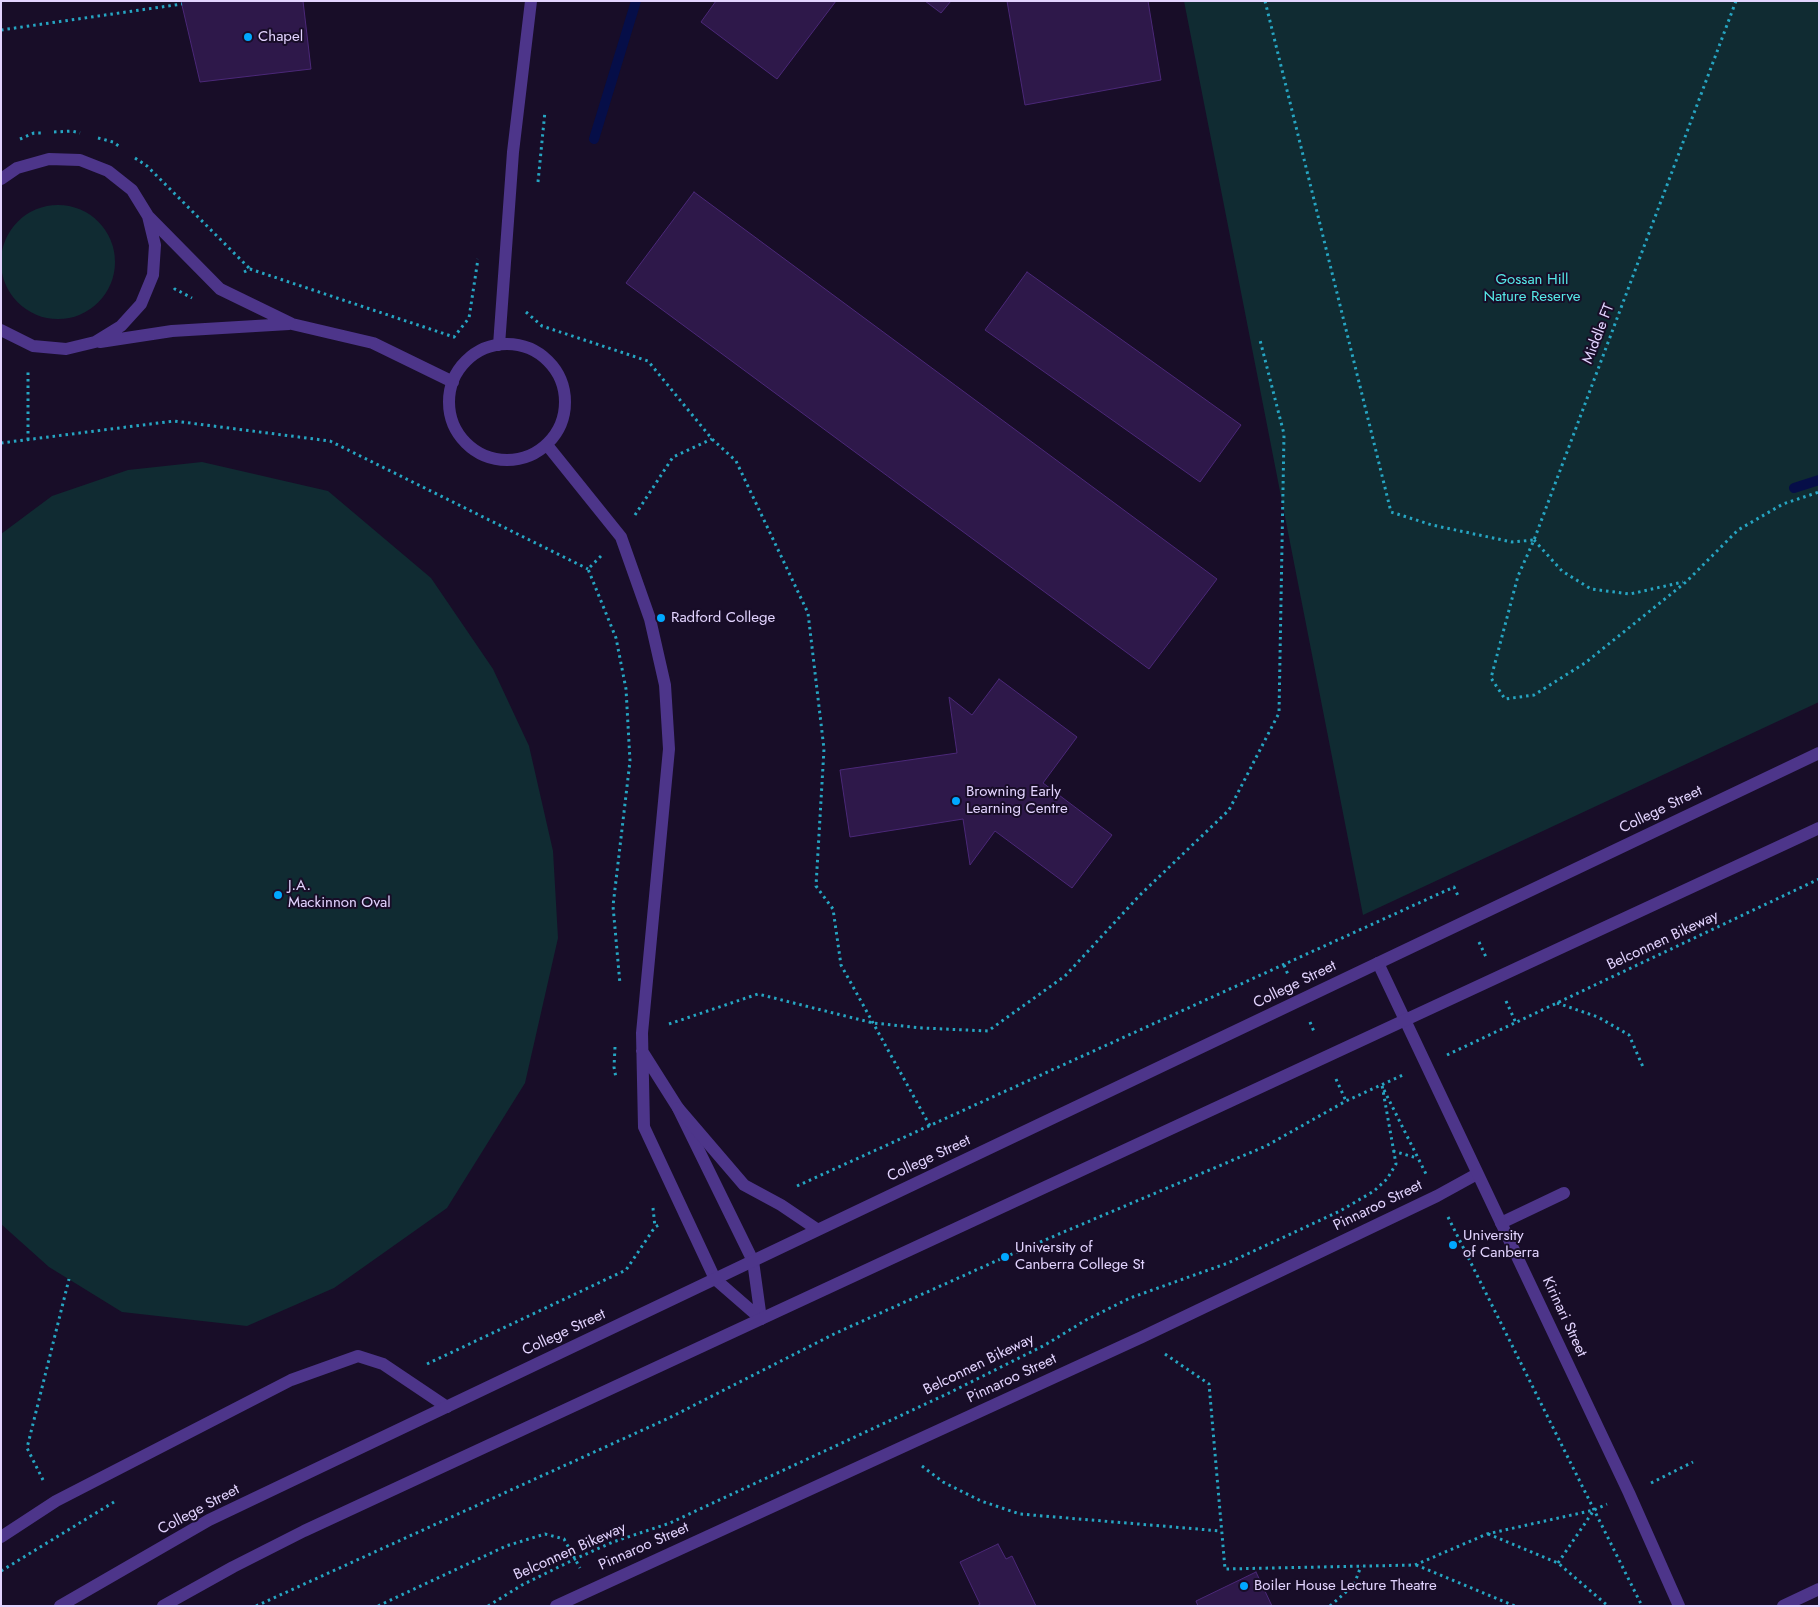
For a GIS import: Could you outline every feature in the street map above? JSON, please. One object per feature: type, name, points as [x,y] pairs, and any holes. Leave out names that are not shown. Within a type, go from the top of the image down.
[{"type":"street","points":[[499,345],[511,181],[531,1]]},
{"type":"street","points":[[1,179],[18,168],[49,158],[80,160],[108,171],[132,190],[148,216],[220,290],[292,324],[373,343],[453,382]]},
{"type":"street","points":[[95,342],[121,326],[141,304],[153,276],[155,245],[148,216]]},
{"type":"street","points":[[1,330],[33,346],[66,349],[95,342],[172,331],[292,324]]},
{"type":"street","points":[[499,345],[516,345],[532,350],[546,359],[557,371],[564,390],[565,410],[560,428],[547,444],[531,455],[513,460],[493,459],[475,451],[461,438],[452,420],[449,401],[453,382],[460,369],[470,357],[484,349],[499,345]]},
{"type":"street","points":[[547,444],[621,537],[650,619],[665,685],[669,749],[642,1033],[644,1127],[715,1279],[761,1319]]},
{"type":"street","name":"College Street","points":[[60,1606],[209,1520],[1819,753]]},
{"type":"street","points":[[163,1606],[233,1566],[304,1531],[1405,1022],[1819,828]]},
{"type":"street","name":"Kirinari Street","points":[[1378,963],[1629,1493],[1679,1606]]},
{"type":"street","points":[[642,1050],[678,1108],[753,1261],[761,1319]]},
{"type":"street","points":[[678,1108],[744,1185],[781,1205],[818,1230]]},
{"type":"street","name":"Pinnaroo Street","points":[[556,1606],[1142,1337],[1437,1196],[1477,1174]]},
{"type":"street","points":[[1501,1223],[1564,1193]]},
{"type":"street","points":[[1,1537],[56,1501],[291,1380],[358,1356],[383,1364],[446,1407]]},
{"type":"street","points":[[1783,1606],[1819,1589]]},
{"type":"path","points":[[1265,1],[1391,512],[1432,525],[1512,542],[1534,540],[1562,570],[1591,589],[1630,594],[1686,582],[1738,530],[1783,504],[1819,492]]},
{"type":"path","name":"Middle FT","points":[[1686,582],[1585,663],[1534,695],[1505,699],[1492,678],[1518,576],[1534,540],[1736,1]]},
{"type":"path","points":[[1,30],[182,4]]},
{"type":"path","points":[[511,181],[538,183],[546,105]]},
{"type":"path","points":[[151,171],[250,269],[454,337],[469,318],[479,253]]},
{"type":"path","points":[[175,288],[200,303],[250,269]]},
{"type":"path","points":[[526,303],[525,312],[542,326],[648,361],[712,439],[736,461],[808,613],[824,749],[816,886],[833,909],[841,965],[930,1126]]},
{"type":"path","points":[[642,1033],[758,994],[873,1023],[922,1028],[988,1031],[1065,976],[1140,895],[1229,810],[1279,713],[1284,434],[1260,340]]},
{"type":"path","points":[[28,366],[28,440]]},
{"type":"path","points":[[1,443],[174,421],[330,442],[588,569],[616,638],[626,689],[630,761],[612,906],[619,992]]},
{"type":"path","points":[[588,569],[621,537],[673,457],[712,439]]},
{"type":"path","name":"Belconnen Bikeway","points":[[1496,979],[1516,1023],[1819,879]]},
{"type":"path","points":[[790,1185],[798,1186],[1454,887],[1496,979]]},
{"type":"path","points":[[1557,1004],[1598,1017],[1629,1035],[1643,1067]]},
{"type":"path","points":[[616,1039],[614,1067],[617,1084]]},
{"type":"path","points":[[256,1606],[669,1418],[836,1333],[1005,1257],[1266,1146],[1346,1101],[1382,1085],[1642,1606]]},
{"type":"path","name":"Belconnen Bikeway","points":[[488,1606],[522,1585],[575,1558],[613,1542],[670,1523],[947,1394],[1045,1345],[1086,1320],[1130,1298],[1177,1279],[1228,1263],[1340,1211],[1374,1191],[1387,1179],[1396,1164],[1382,1085]]},
{"type":"path","points":[[1393,1151],[1418,1158]]},
{"type":"path","points":[[418,1361],[425,1365],[626,1270],[655,1228],[653,1198]]},
{"type":"path","points":[[69,1280],[26,1448],[34,1466],[72,1527]]},
{"type":"path","points":[[1142,1337],[1209,1384],[1224,1569],[1415,1565],[1487,1534],[1594,1510]]},
{"type":"path","points":[[898,1449],[943,1482],[981,1501],[1020,1514],[1221,1531]]},
{"type":"path","points":[[1,1571],[122,1497]]},
{"type":"path","points":[[1558,1564],[1594,1510]]},
{"type":"path","points":[[378,1606],[506,1546],[545,1534],[564,1539],[575,1558]]},
{"type":"path","points":[[1487,1534],[1558,1564],[1608,1606]]},
{"type":"path","points":[[1415,1565],[1515,1606]]},
{"type":"path","points":[[1330,1606],[1354,1585],[1361,1566]]},
{"type":"green space","name":"Gossan Hill Nature Reserve","points":[[1184,1],[1819,1],[1819,702],[1363,915]]},
{"type":"green space","points":[[58,205],[80,210],[98,222],[110,240],[115,262],[110,284],[98,302],[80,314],[58,319],[36,314],[18,302],[6,284],[1,262],[6,240],[18,222],[36,210]]},
{"type":"green space","name":"J.A. Mackinnon Oval","points":[[202,462],[328,491],[431,578],[493,669],[529,746],[553,851],[558,938],[525,1083],[447,1208],[334,1288],[247,1326],[122,1312],[49,1267],[1,1224],[1,534],[52,496],[128,470]]},
{"type":"building","name":"Chapel","points":[[181,1],[303,1],[311,69],[200,82]]},
{"type":"building","points":[[716,1],[836,1],[777,79],[701,22]]},
{"type":"building","points":[[925,1],[951,1],[941,13]]},
{"type":"building","points":[[1007,1],[1148,1],[1161,80],[1025,105]]},
{"type":"building","points":[[694,192],[1217,579],[1149,669],[626,283]]},
{"type":"building","points":[[1027,272],[1241,425],[1200,482],[985,330]]},
{"type":"building","name":"Browning Early Learning Centre","points":[[999,679],[1077,737],[1043,783],[1112,835],[1072,888],[995,831],[970,865],[963,819],[850,837],[840,770],[957,753],[949,697],[972,715]]},
{"type":"building","points":[[998,1544],[1006,1559],[1012,1556],[1036,1606],[977,1606],[980,1604],[960,1562]]},
{"type":"building","name":"Boiler House Lecture Theatre","points":[[1256,1572],[1272,1606],[1198,1606],[1196,1601]]},
{"type":"waterway","points":[[594,139],[636,1]]},
{"type":"waterway","points":[[1794,488],[1819,480]]},
{"type":"place","name":"Chapel","points":[[248,37]]},
{"type":"place","name":"Radford College","points":[[661,618]]},
{"type":"place","name":"Browning Early Learning Centre","points":[[956,801]]},
{"type":"place","name":"J.A. Mackinnon Oval","points":[[278,895]]},
{"type":"place","name":"University of Canberra","points":[[1453,1245]]},
{"type":"place","name":"University of Canberra College St","points":[[1005,1257]]},
{"type":"place","name":"Boiler House Lecture Theatre","points":[[1244,1586]]}]
